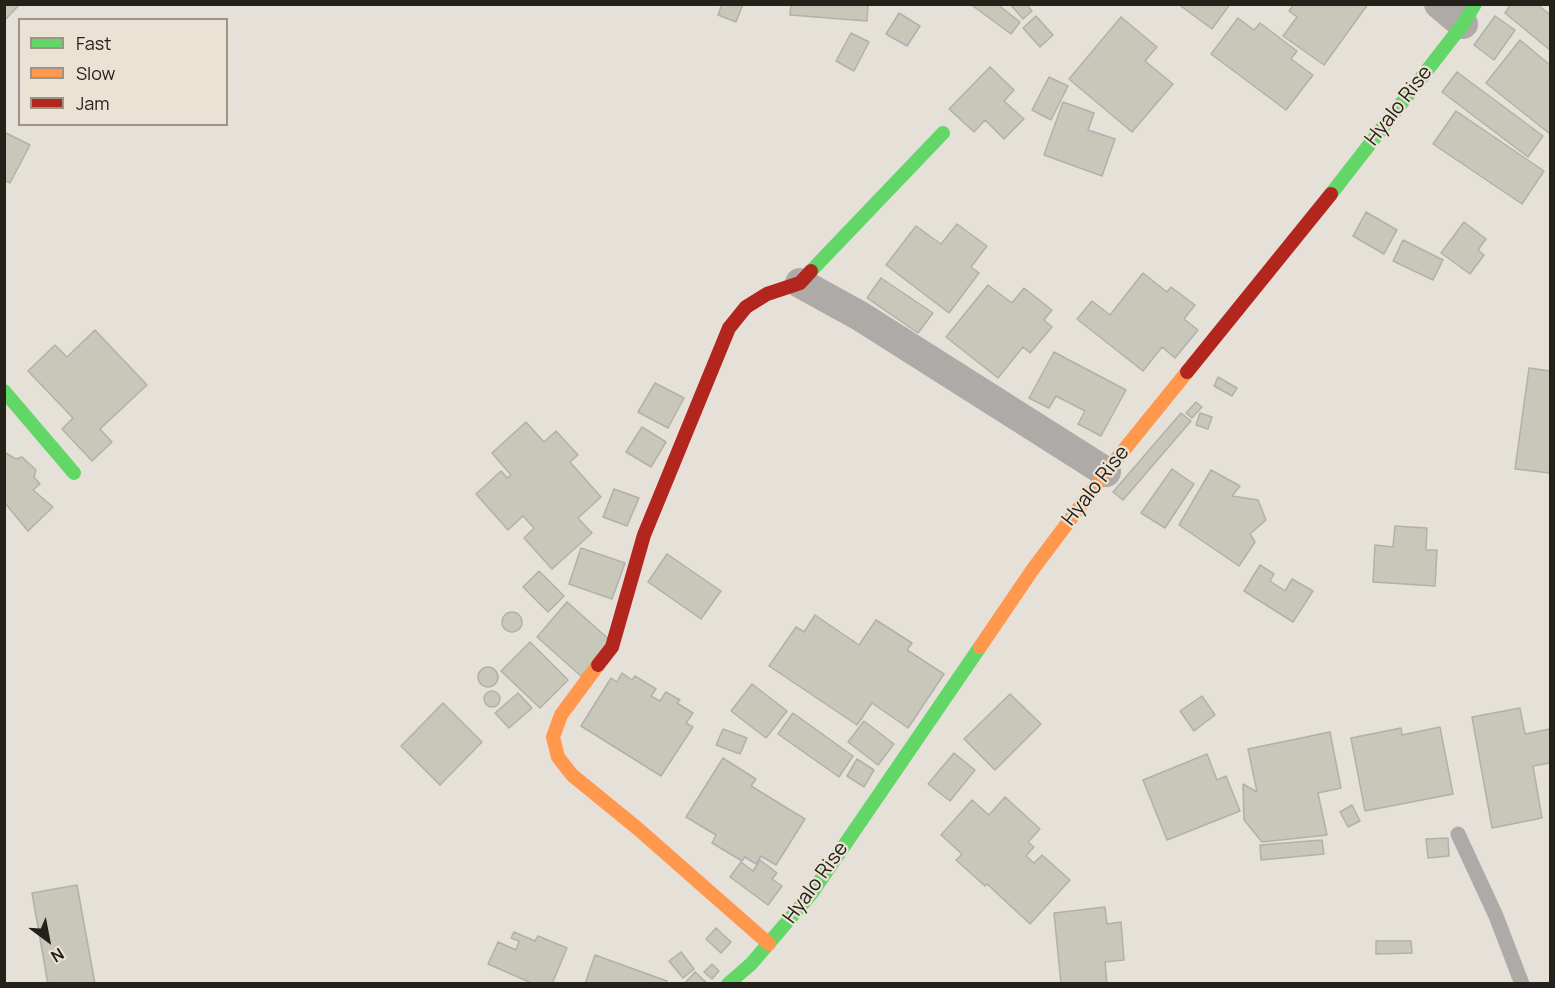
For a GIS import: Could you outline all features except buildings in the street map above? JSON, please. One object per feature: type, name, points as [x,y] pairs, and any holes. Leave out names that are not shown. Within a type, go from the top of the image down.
[{"type":"street","name":"Hyalo Rise","points":[[728,984],[751,964],[811,894],[1034,569],[1106,472],[1280,259],[1405,100],[1469,14],[1439,4]]},
{"type":"street","points":[[769,944],[638,828],[572,776],[558,758],[554,737],[561,715],[612,647],[644,535],[729,328],[746,307],[767,294],[800,283],[943,134]]},
{"type":"street","points":[[800,283],[860,316],[1106,472]]},
{"type":"street","points":[[4,391],[74,473]]},
{"type":"lane","points":[[1458,834],[1496,916],[1522,984]]},
{"type":"traffic: fast","points":[[1331,194],[1463,24],[1475,4]]},
{"type":"traffic: fast","points":[[811,271],[943,133]]},
{"type":"traffic: fast","points":[[4,391],[74,473]]},
{"type":"traffic: fast","points":[[728,984],[751,964],[811,894],[980,647]]},
{"type":"traffic: slow","points":[[980,647],[1033,569],[1106,472],[1187,372]]},
{"type":"traffic: slow","points":[[598,665],[561,715],[553,737],[558,757],[572,775],[637,828],[769,944]]},
{"type":"traffic: jam","points":[[1187,372],[1331,194]]},
{"type":"traffic: jam","points":[[598,665],[612,647],[644,535],[729,328],[746,307],[767,294],[800,283],[811,271]]}]
